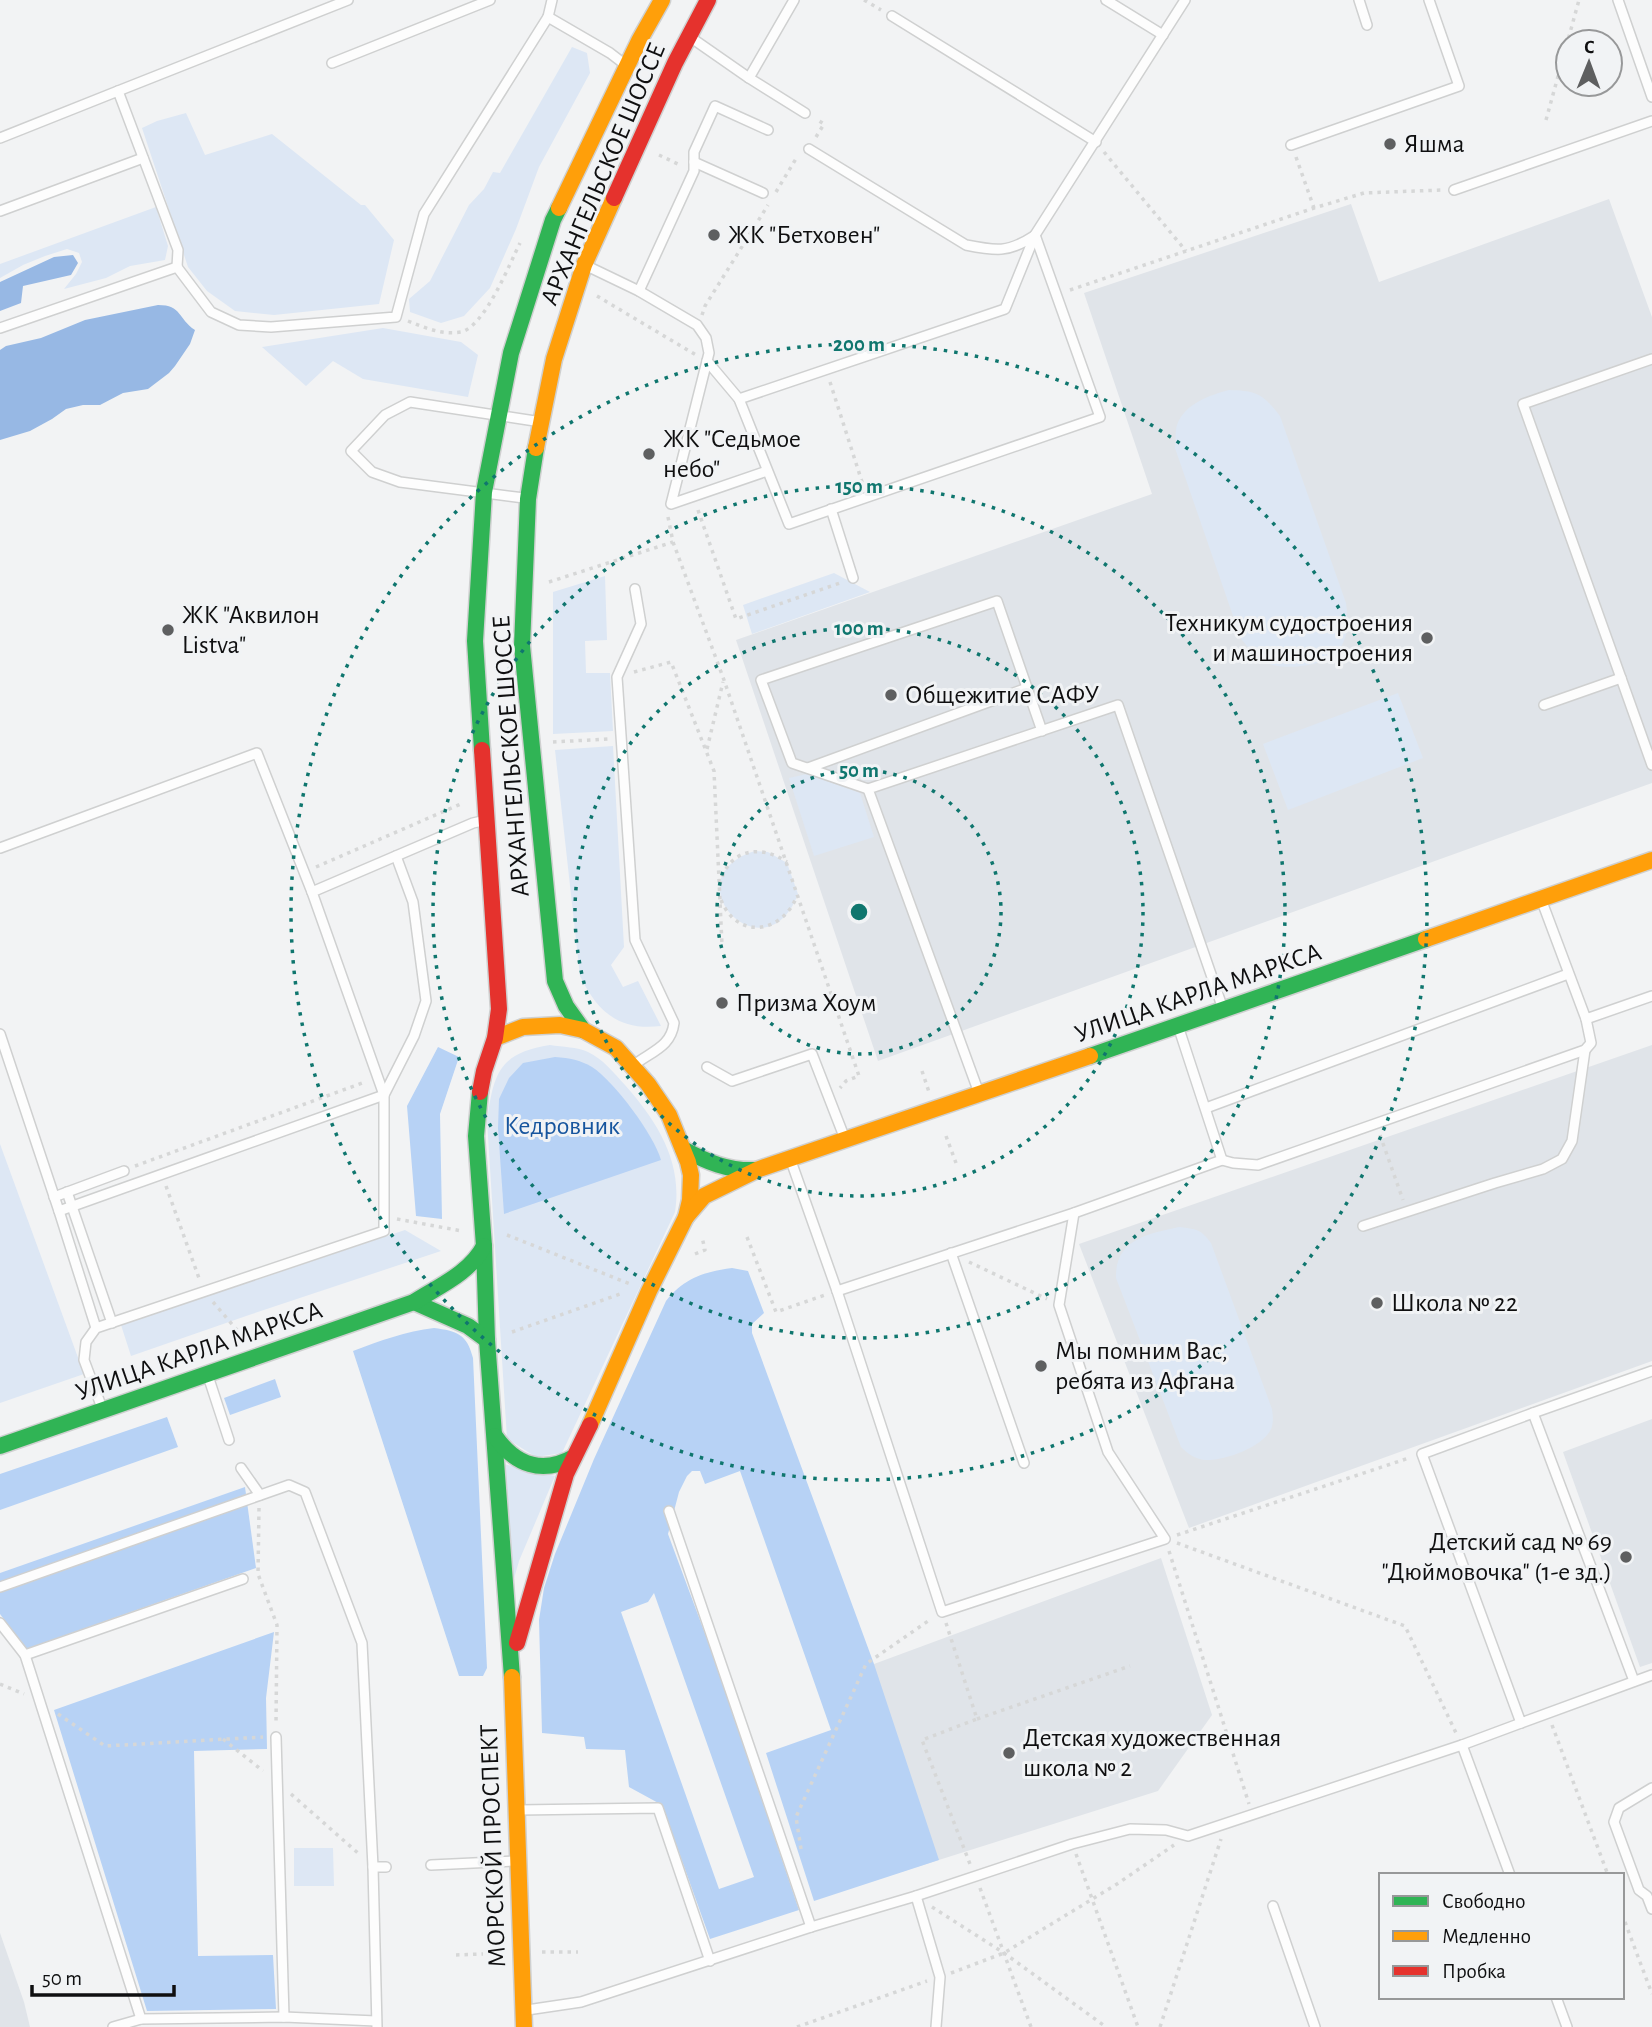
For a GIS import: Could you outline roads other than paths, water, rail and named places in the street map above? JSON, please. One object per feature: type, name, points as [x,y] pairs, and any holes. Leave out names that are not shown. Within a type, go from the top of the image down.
[{"type":"main road","name":"АРХАНГЕЛЬСКОЕ ШОССЕ","points":[[487,1340],[476,1136],[479,1098],[484,1071],[495,1038],[499,1009],[475,641],[484,492],[512,353],[553,220],[662,0]]},
{"type":"main road","name":"АРХАНГЕЛЬСКОЕ ШОССЕ","points":[[583,1030],[566,1006],[555,981],[522,646],[528,499],[540,422],[554,359],[584,265],[675,63],[708,0]]},
{"type":"main road","name":"УЛИЦА КАРЛА МАРКСА","points":[[686,1217],[704,1196],[759,1170],[1652,860]]},
{"type":"main road","points":[[495,1038],[523,1027],[560,1025],[583,1030],[616,1048],[648,1084],[669,1115],[691,1175],[686,1217],[566,1474],[511,1663]]},
{"type":"main road","points":[[683,1149],[707,1164],[743,1171],[759,1170]]},
{"type":"main road","name":"УЛИЦА КАРЛА МАРКСА","points":[[0,1446],[414,1302],[470,1267],[484,1246]]},
{"type":"main road","points":[[414,1302],[467,1326],[487,1340]]},
{"type":"main road","name":"МОРСКОЙ ПРОСПЕКТ","points":[[487,1340],[511,1663],[524,2019]]},
{"type":"main road","points":[[495,1436],[510,1454],[533,1463],[556,1465],[574,1457]]},
{"type":"lane","points":[[0,138],[348,0]]},
{"type":"lane","points":[[332,63],[490,0]]},
{"type":"lane","points":[[118,91],[178,250],[177,267],[211,312],[239,325],[271,327],[396,317],[424,214],[548,17],[552,0]]},
{"type":"lane","points":[[749,78],[794,0]]},
{"type":"lane","points":[[1106,0],[1163,35]]},
{"type":"lane","points":[[739,399],[1005,309],[1035,235],[1185,0]]},
{"type":"lane","points":[[1359,0],[1367,25]]},
{"type":"lane","points":[[1292,145],[1460,86],[1429,0]]},
{"type":"lane","points":[[1618,0],[1652,97]]},
{"type":"lane","points":[[892,16],[1096,142]]},
{"type":"lane","points":[[548,17],[628,66]]},
{"type":"lane","points":[[689,36],[806,113]]},
{"type":"lane","points":[[639,291],[694,167],[694,152],[715,106],[768,130]]},
{"type":"lane","points":[[1454,190],[1652,121]]},
{"type":"lane","points":[[809,149],[967,245],[993,251],[1017,247],[1035,235]]},
{"type":"lane","points":[[0,211],[143,158]]},
{"type":"lane","points":[[694,167],[762,193]]},
{"type":"lane","points":[[707,361],[739,399],[789,524],[1100,417],[1035,235]]},
{"type":"lane","points":[[584,265],[639,291],[697,325],[706,338],[709,353],[670,504],[767,471]]},
{"type":"lane","points":[[0,328],[177,267]]},
{"type":"lane","points":[[1652,359],[1523,404],[1652,765]]},
{"type":"lane","points":[[528,499],[400,482],[372,471],[351,451],[385,415],[410,402],[540,422]]},
{"type":"lane","points":[[831,509],[853,578]]},
{"type":"lane","points":[[632,1066],[665,1044],[672,1034],[674,1023],[635,940],[617,677],[641,624],[635,589]]},
{"type":"lane","points":[[1042,731],[997,601],[761,680],[792,762],[868,789],[1042,731],[1118,705],[1223,1010]]},
{"type":"lane","points":[[1544,705],[1621,678]]},
{"type":"lane","points":[[808,768],[1027,688]]},
{"type":"lane","points":[[0,848],[257,753],[312,892],[384,1095],[384,1231],[96,1328],[86,1342],[84,1360],[103,1410]]},
{"type":"lane","points":[[868,789],[980,1095]]},
{"type":"lane","points":[[312,892],[473,823],[487,821]]},
{"type":"lane","points":[[59,1212],[384,1095],[414,1036],[426,1001],[413,902],[396,856]]},
{"type":"lane","points":[[837,1291],[1074,1213],[1222,1160],[1258,1165],[1585,1050],[1591,1043],[1586,1019],[1541,899]]},
{"type":"lane","points":[[1206,1108],[1568,974]]},
{"type":"lane","points":[[1586,1019],[1652,996]]},
{"type":"lane","points":[[1178,1026],[1222,1160]]},
{"type":"lane","points":[[0,1034],[96,1328]]},
{"type":"lane","points":[[1363,1226],[1543,1169],[1562,1159],[1572,1140],[1585,1050]]},
{"type":"lane","points":[[707,1067],[732,1081],[812,1054],[846,1141]]},
{"type":"lane","points":[[790,1159],[837,1291],[942,1612],[1165,1539],[1108,1452],[1059,1305],[1074,1213]]},
{"type":"lane","points":[[54,1197],[124,1171]]},
{"type":"lane","points":[[67,1192],[112,1323]]},
{"type":"lane","points":[[951,1253],[1024,1463]]},
{"type":"lane","points":[[1521,1723],[1422,1454],[1652,1371]]},
{"type":"lane","points":[[207,1374],[229,1440]]},
{"type":"lane","points":[[1532,1413],[1634,1681]]},
{"type":"lane","points":[[241,1468],[260,1495]]},
{"type":"lane","points":[[0,1587],[289,1485],[305,1492],[362,1643],[373,1867],[376,2024],[284,2017],[141,2019],[113,2027]]},
{"type":"lane","points":[[669,1511],[811,1927]]},
{"type":"lane","points":[[25,1656],[243,1579]]},
{"type":"lane","points":[[0,1623],[25,1656],[141,2019]]},
{"type":"lane","points":[[524,2019],[976,1877],[1072,1844],[1130,1829],[1166,1830],[1188,1836],[1462,1745],[1652,1675]]},
{"type":"lane","points":[[276,1737],[284,2017]]},
{"type":"lane","points":[[1462,1745],[1509,1873]]},
{"type":"lane","points":[[1652,1788],[1619,1808],[1614,1822],[1639,1890],[1647,1896],[1652,1909]]},
{"type":"lane","points":[[517,1811],[658,1808],[710,1961]]},
{"type":"lane","points":[[431,1865],[518,1861]]},
{"type":"lane","points":[[373,1867],[386,1867]]},
{"type":"lane","points":[[916,1896],[940,1977],[936,2027]]},
{"type":"lane","points":[[1273,1906],[1315,2027]]},
{"type":"lane","points":[[1557,1999],[1567,2027]]},
{"type":"place","name":"Яшма","points":[[1390,144]]},
{"type":"place","name":"ЖК \"Бетховен\"","points":[[714,235]]},
{"type":"place","name":"ЖК \"Седьмое небо\"","points":[[649,454]]},
{"type":"place","name":"ЖК \"Аквилон Listva\"","points":[[168,630]]},
{"type":"place","name":"Техникум судостроения и машиностроения","points":[[1427,638]]},
{"type":"place","name":"Общежитие САФУ","points":[[891,695]]},
{"type":"place","name":"Призма Хоум","points":[[722,1003]]},
{"type":"place","name":"Школа № 22","points":[[1377,1303]]},
{"type":"place","name":"Мы помним Вас, ребята из Афгана","points":[[1041,1366]]},
{"type":"place","name":"Детский сад № 69 \"Дюймовочка\" (1-е зд.)","points":[[1626,1557]]},
{"type":"place","name":"Детская художественная школа № 2","points":[[1009,1753]]},
{"type":"park label","name":"Кедровник","points":[[562,1126]]}]
